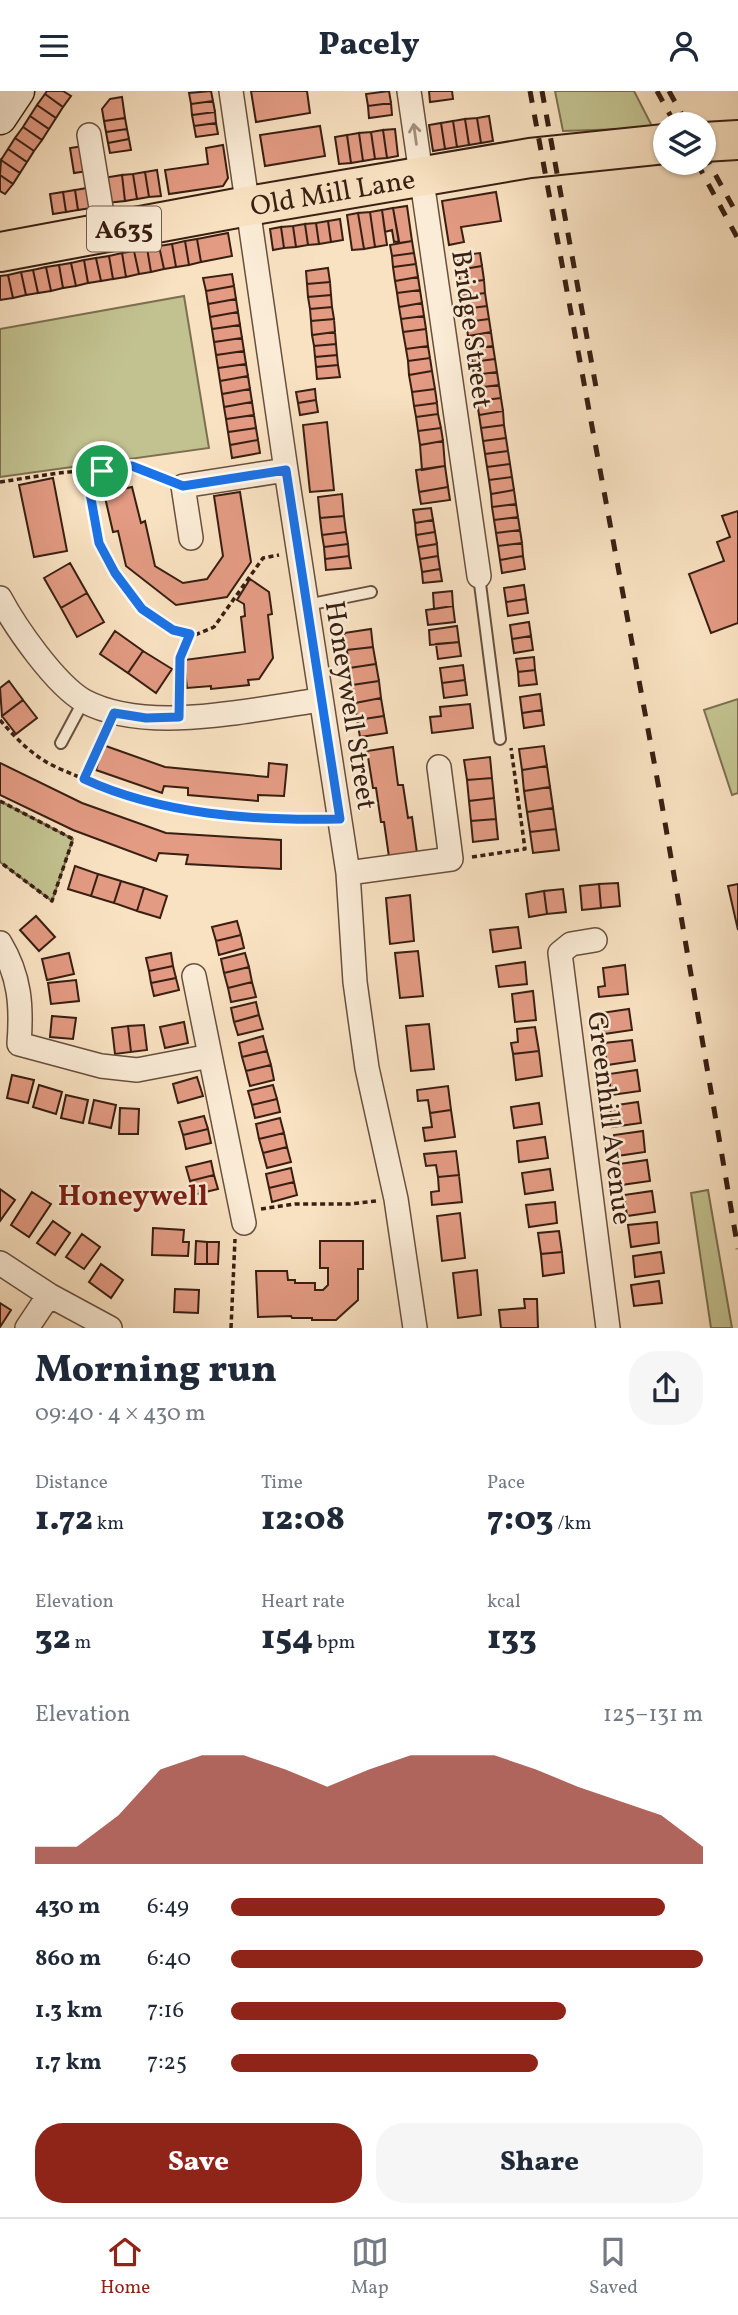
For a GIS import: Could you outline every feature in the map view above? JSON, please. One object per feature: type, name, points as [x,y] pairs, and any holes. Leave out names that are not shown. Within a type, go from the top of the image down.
[{"type":"highway","points":[[716,141],[738,140]]},
{"type":"highway","name":"Old Mill Lane","points":[[0,252],[248,206],[561,153],[653,145]]},
{"type":"street","points":[[0,118],[19,91]]},
{"type":"street","name":"Honeywell Street","points":[[231,91],[348,873],[355,982],[367,1068],[396,1199],[415,1328]]},
{"type":"street","name":"Bridge Street","points":[[409,91],[479,576]]},
{"type":"street","points":[[89,135],[105,232]]},
{"type":"street","points":[[191,538],[183,486],[286,470]]},
{"type":"street","points":[[0,600],[53,673],[84,700],[114,713],[146,718],[198,716],[321,700]]},
{"type":"street","points":[[348,873],[451,859],[439,767]]},
{"type":"street","name":"Greenhill Avenue","points":[[594,940],[571,944],[560,953],[608,1328]]},
{"type":"street","points":[[0,943],[13,964],[19,991],[19,1044],[101,1066],[136,1070],[210,1056]]},
{"type":"street","points":[[194,976],[236,1216]]},
{"type":"street","points":[[0,1263],[49,1295],[110,1328]]},
{"type":"street","points":[[27,1328],[49,1295]]},
{"type":"lane","points":[[479,576],[500,739]]},
{"type":"lane","points":[[307,605],[371,592]]},
{"type":"lane","points":[[61,743],[84,700]]},
{"type":"path","points":[[0,482],[132,466],[183,486]]},
{"type":"path","points":[[86,471],[99,543],[115,573],[142,609],[173,630],[195,635],[214,627],[263,558],[298,551]]},
{"type":"path","points":[[179,717],[180,658],[190,634]]},
{"type":"path","points":[[84,779],[114,713]]},
{"type":"path","points":[[0,720],[21,743],[46,762],[84,779],[155,803],[206,812],[287,820],[340,819]]},
{"type":"path","points":[[451,859],[525,849],[510,738],[500,739]]},
{"type":"path","points":[[0,801],[73,839],[52,901],[0,862]]},
{"type":"path","points":[[231,1328],[236,1216],[295,1204],[350,1204],[396,1199]]},
{"type":"green space","points":[[555,91],[634,91],[653,128],[563,131]]},
{"type":"green space","points":[[184,296],[209,448],[0,477],[0,329]]},
{"type":"green space","points":[[738,699],[738,793],[732,795],[704,710]]},
{"type":"green space","points":[[0,801],[73,839],[52,901],[0,862]]},
{"type":"green space","points":[[708,1190],[732,1328],[711,1328],[691,1193]]},
{"type":"building","points":[[47,91],[63,91],[71,96],[63,107],[45,94]]},
{"type":"building","points":[[211,91],[213,101],[191,104],[189,93]]},
{"type":"building","points":[[251,91],[307,91],[310,113],[256,122]]},
{"type":"building","points":[[389,91],[391,103],[368,106],[366,94]]},
{"type":"building","points":[[429,91],[452,91],[453,99],[430,102]]},
{"type":"building","points":[[45,94],[63,107],[56,118],[37,105]]},
{"type":"building","points":[[122,97],[125,118],[104,121],[102,109],[110,99]]},
{"type":"building","points":[[213,101],[215,112],[192,115],[191,104]]},
{"type":"building","points":[[391,103],[392,115],[369,118],[368,106]]},
{"type":"building","points":[[37,105],[56,118],[49,129],[30,116]]},
{"type":"building","points":[[215,112],[216,123],[194,126],[192,115]]},
{"type":"building","points":[[30,116],[49,129],[42,140],[23,127]]},
{"type":"building","points":[[489,116],[493,141],[481,143],[477,118]]},
{"type":"building","points":[[125,118],[127,129],[106,132],[104,121]]},
{"type":"building","points":[[477,118],[481,143],[469,145],[465,119]]},
{"type":"building","points":[[465,119],[469,145],[457,147],[453,121]]},
{"type":"building","points":[[453,121],[457,147],[445,149],[441,123]]},
{"type":"building","points":[[216,123],[218,134],[196,137],[194,126]]},
{"type":"building","points":[[441,123],[445,149],[433,151],[429,125]]},
{"type":"building","points":[[320,126],[325,156],[265,166],[260,135]]},
{"type":"building","points":[[23,127],[42,140],[34,151],[15,138]]},
{"type":"building","points":[[127,129],[129,139],[108,143],[106,132]]},
{"type":"building","points":[[395,129],[398,156],[387,158],[383,130]]},
{"type":"building","points":[[383,130],[387,158],[375,159],[371,132]]},
{"type":"building","points":[[371,132],[375,159],[363,161],[359,133]]},
{"type":"building","points":[[359,133],[363,161],[351,163],[347,135]]},
{"type":"building","points":[[347,135],[351,163],[339,164],[335,137]]},
{"type":"building","points":[[15,138],[34,151],[27,162],[8,149]]},
{"type":"building","points":[[129,139],[131,150],[110,153],[108,143]]},
{"type":"building","points":[[223,145],[228,178],[223,186],[169,194],[165,170],[208,164],[206,148]]},
{"type":"building","points":[[84,146],[88,171],[74,173],[70,148]]},
{"type":"building","points":[[8,149],[27,162],[20,173],[1,160]]},
{"type":"building","points":[[1,160],[20,173],[13,184],[0,175]]},
{"type":"building","points":[[157,170],[161,196],[149,197],[145,172]]},
{"type":"building","points":[[145,172],[149,197],[137,199],[133,174]]},
{"type":"building","points":[[133,174],[137,199],[125,201],[122,175]]},
{"type":"building","points":[[0,175],[13,184],[5,194],[0,191]]},
{"type":"building","points":[[122,175],[125,201],[106,203],[103,178]]},
{"type":"building","points":[[87,188],[91,208],[78,210],[75,190]]},
{"type":"building","points":[[75,190],[78,210],[66,212],[63,192]]},
{"type":"building","points":[[63,192],[66,212],[53,214],[50,194]]},
{"type":"building","points":[[496,192],[501,221],[461,227],[464,242],[449,245],[442,201]]},
{"type":"building","points":[[407,206],[412,241],[399,243],[393,208]]},
{"type":"building","points":[[393,208],[399,241],[394,242],[392,230],[385,232],[382,210]]},
{"type":"building","points":[[382,210],[387,245],[375,247],[370,212]]},
{"type":"building","points":[[370,212],[375,247],[364,249],[358,213]]},
{"type":"building","points":[[358,213],[364,249],[352,250],[347,215]]},
{"type":"building","points":[[340,219],[343,240],[331,242],[328,221]]},
{"type":"building","points":[[328,221],[331,242],[319,244],[316,223]]},
{"type":"building","points":[[316,223],[319,244],[308,245],[305,224]]},
{"type":"building","points":[[305,224],[308,245],[296,247],[293,226]]},
{"type":"building","points":[[293,226],[296,247],[284,248],[281,227]]},
{"type":"building","points":[[281,227],[284,248],[273,250],[270,229]]},
{"type":"building","points":[[228,233],[232,256],[201,262],[197,239]]},
{"type":"building","points":[[197,239],[201,262],[189,265],[185,241]]},
{"type":"building","points":[[185,241],[189,265],[176,267],[172,244]]},
{"type":"building","points":[[412,241],[414,253],[392,256],[390,245]]},
{"type":"building","points":[[172,244],[176,267],[164,269],[159,246]]},
{"type":"building","points":[[159,246],[164,269],[151,272],[147,248]]},
{"type":"building","points":[[147,248],[151,272],[139,274],[134,251]]},
{"type":"building","points":[[134,251],[139,274],[126,277],[122,253]]},
{"type":"building","points":[[122,253],[126,277],[113,279],[109,256]]},
{"type":"building","points":[[414,253],[416,264],[393,267],[392,256]]},
{"type":"building","points":[[480,253],[482,266],[458,270],[456,256]]},
{"type":"building","points":[[109,256],[113,279],[101,281],[96,258]]},
{"type":"building","points":[[96,258],[101,281],[88,283],[84,260]]},
{"type":"building","points":[[84,260],[88,283],[76,286],[71,263]]},
{"type":"building","points":[[71,263],[76,286],[63,288],[59,265]]},
{"type":"building","points":[[416,264],[418,277],[395,281],[393,267]]},
{"type":"building","points":[[59,265],[63,288],[51,291],[46,267]]},
{"type":"building","points":[[482,266],[484,280],[460,283],[458,270]]},
{"type":"building","points":[[46,267],[51,291],[38,293],[33,270]]},
{"type":"building","points":[[328,268],[330,282],[307,284],[306,271]]},
{"type":"building","points":[[33,270],[38,293],[26,295],[21,272]]},
{"type":"building","points":[[21,272],[26,295],[13,298],[8,275]]},
{"type":"building","points":[[232,274],[234,286],[206,291],[203,278]]},
{"type":"building","points":[[8,275],[13,298],[0,300],[0,276]]},
{"type":"building","points":[[418,277],[420,290],[397,293],[395,281]]},
{"type":"building","points":[[484,280],[485,293],[462,296],[460,283]]},
{"type":"building","points":[[330,282],[331,295],[308,297],[307,284]]},
{"type":"building","points":[[234,286],[236,299],[208,304],[206,291]]},
{"type":"building","points":[[420,290],[422,303],[399,307],[397,293]]},
{"type":"building","points":[[485,293],[487,306],[464,309],[462,296]]},
{"type":"building","points":[[331,295],[332,307],[310,309],[308,297]]},
{"type":"building","points":[[236,299],[238,312],[210,317],[208,304]]},
{"type":"building","points":[[422,303],[424,316],[401,319],[399,307]]},
{"type":"building","points":[[487,306],[489,319],[466,322],[464,309]]},
{"type":"building","points":[[332,307],[334,319],[311,321],[310,309]]},
{"type":"building","points":[[238,312],[240,325],[212,329],[210,317]]},
{"type":"building","points":[[424,316],[426,329],[403,332],[401,319]]},
{"type":"building","points":[[334,319],[335,332],[312,335],[311,321]]},
{"type":"building","points":[[489,319],[491,332],[468,336],[466,322]]},
{"type":"building","points":[[240,325],[242,338],[214,342],[212,329]]},
{"type":"building","points":[[426,329],[428,346],[406,349],[403,332]]},
{"type":"building","points":[[335,332],[336,344],[314,346],[312,335]]},
{"type":"building","points":[[491,332],[493,346],[470,349],[468,336]]},
{"type":"building","points":[[242,338],[244,351],[216,355],[214,342]]},
{"type":"building","points":[[336,344],[337,355],[315,357],[314,346]]},
{"type":"building","points":[[428,346],[430,358],[408,361],[406,349]]},
{"type":"building","points":[[493,346],[495,359],[472,362],[470,349]]},
{"type":"building","points":[[244,351],[246,364],[218,368],[216,355]]},
{"type":"building","points":[[337,355],[338,365],[316,367],[315,357]]},
{"type":"building","points":[[430,358],[432,371],[409,375],[408,361]]},
{"type":"building","points":[[495,359],[497,372],[474,375],[472,362]]},
{"type":"building","points":[[246,364],[248,376],[220,381],[218,368]]},
{"type":"building","points":[[338,365],[340,377],[317,379],[316,367]]},
{"type":"building","points":[[432,371],[435,389],[412,392],[409,375]]},
{"type":"building","points":[[497,372],[499,385],[475,388],[474,375]]},
{"type":"building","points":[[248,376],[250,389],[222,394],[220,381]]},
{"type":"building","points":[[499,385],[501,398],[477,401],[475,388]]},
{"type":"building","points":[[250,389],[252,402],[224,407],[222,394]]},
{"type":"building","points":[[315,389],[316,400],[298,403],[296,392]]},
{"type":"building","points":[[435,389],[437,403],[414,406],[412,392]]},
{"type":"building","points":[[501,398],[503,411],[479,415],[477,401]]},
{"type":"building","points":[[316,400],[318,412],[300,415],[298,403]]},
{"type":"building","points":[[252,402],[254,415],[226,419],[224,407]]},
{"type":"building","points":[[437,403],[438,414],[416,417],[414,406]]},
{"type":"building","points":[[503,411],[504,425],[481,428],[479,415]]},
{"type":"building","points":[[438,414],[441,428],[418,431],[416,417]]},
{"type":"building","points":[[254,415],[256,428],[228,432],[226,419]]},
{"type":"building","points":[[327,422],[334,490],[310,492],[303,425]]},
{"type":"building","points":[[504,425],[506,438],[483,441],[481,428]]},
{"type":"building","points":[[256,428],[258,440],[230,445],[228,432]]},
{"type":"building","points":[[441,428],[443,441],[420,445],[418,431]]},
{"type":"building","points":[[506,438],[508,451],[485,454],[483,441]]},
{"type":"building","points":[[258,440],[260,453],[232,458],[230,445]]},
{"type":"building","points":[[443,441],[445,466],[422,470],[420,445]]},
{"type":"building","points":[[508,451],[510,464],[487,467],[485,454]]},
{"type":"building","points":[[510,464],[512,477],[489,480],[487,467]]},
{"type":"building","points":[[445,466],[448,487],[419,492],[416,470]]},
{"type":"building","points":[[512,477],[514,490],[491,494],[489,480]]},
{"type":"building","points":[[53,478],[67,551],[34,557],[19,485]]},
{"type":"building","points":[[132,487],[141,523],[145,521],[155,566],[183,583],[207,579],[223,556],[214,496],[240,492],[251,562],[227,597],[176,605],[126,566],[118,531],[113,532],[104,493]]},
{"type":"building","points":[[448,487],[450,500],[421,504],[419,492]]},
{"type":"building","points":[[514,490],[516,504],[492,507],[491,494]]},
{"type":"building","points":[[342,494],[344,516],[320,518],[318,497]]},
{"type":"building","points":[[516,504],[518,517],[494,520],[492,507]]},
{"type":"building","points":[[431,508],[433,520],[415,523],[413,510]]},
{"type":"building","points":[[738,511],[738,623],[711,633],[689,574],[724,561],[717,542],[730,537],[722,516]]},
{"type":"building","points":[[344,516],[346,532],[322,535],[320,518]]},
{"type":"building","points":[[518,517],[520,530],[496,533],[494,520]]},
{"type":"building","points":[[433,520],[435,532],[416,535],[415,523]]},
{"type":"building","points":[[520,530],[522,543],[498,546],[496,533]]},
{"type":"building","points":[[346,532],[348,544],[324,547],[322,535]]},
{"type":"building","points":[[435,532],[437,544],[418,547],[416,535]]},
{"type":"building","points":[[522,543],[523,556],[500,560],[498,546]]},
{"type":"building","points":[[348,544],[349,556],[325,559],[324,547]]},
{"type":"building","points":[[437,544],[438,556],[420,559],[418,547]]},
{"type":"building","points":[[349,556],[351,568],[326,570],[325,559]]},
{"type":"building","points":[[438,556],[440,569],[422,572],[420,559]]},
{"type":"building","points":[[523,556],[525,569],[502,573],[500,560]]},
{"type":"building","points":[[70,563],[87,593],[61,608],[44,578]]},
{"type":"building","points":[[440,569],[442,581],[423,583],[422,572]]},
{"type":"building","points":[[250,579],[269,592],[272,614],[268,615],[273,658],[259,679],[248,680],[249,685],[211,689],[211,686],[187,688],[184,660],[245,652],[241,617],[245,616],[244,604],[237,600]]},
{"type":"building","points":[[524,585],[526,599],[506,602],[504,588]]},
{"type":"building","points":[[452,591],[453,606],[434,609],[433,593]]},
{"type":"building","points":[[87,593],[104,622],[77,637],[61,608]]},
{"type":"building","points":[[526,599],[528,613],[508,616],[506,602]]},
{"type":"building","points":[[453,606],[455,622],[428,625],[426,610]]},
{"type":"building","points":[[529,622],[531,636],[512,639],[510,625]]},
{"type":"building","points":[[457,626],[459,642],[430,645],[429,630]]},
{"type":"building","points":[[371,629],[373,647],[347,650],[344,633]]},
{"type":"building","points":[[115,631],[143,651],[128,673],[100,654]]},
{"type":"building","points":[[531,636],[533,650],[514,653],[512,639]]},
{"type":"building","points":[[459,642],[461,656],[438,659],[436,644]]},
{"type":"building","points":[[373,647],[376,664],[349,668],[347,650]]},
{"type":"building","points":[[143,651],[172,669],[156,693],[128,673]]},
{"type":"building","points":[[534,657],[535,670],[518,672],[516,659]]},
{"type":"building","points":[[376,664],[379,681],[352,685],[349,668]]},
{"type":"building","points":[[463,665],[465,680],[442,683],[440,668]]},
{"type":"building","points":[[535,670],[537,684],[519,686],[518,672]]},
{"type":"building","points":[[465,680],[467,695],[444,698],[442,683]]},
{"type":"building","points":[[9,681],[23,700],[2,716],[0,688]]},
{"type":"building","points":[[379,681],[381,698],[355,703],[352,685]]},
{"type":"building","points":[[540,694],[542,710],[522,713],[520,697]]},
{"type":"building","points":[[381,698],[384,716],[357,720],[355,703]]},
{"type":"building","points":[[23,700],[37,718],[16,734],[2,716]]},
{"type":"building","points":[[470,704],[473,728],[432,733],[430,717],[441,716],[440,707]]},
{"type":"building","points":[[542,710],[544,725],[524,728],[522,713]]},
{"type":"building","points":[[384,716],[387,733],[360,737],[357,720]]},
{"type":"building","points":[[103,745],[165,767],[268,777],[269,763],[287,765],[284,796],[258,795],[258,801],[188,795],[188,788],[164,786],[162,793],[96,770]]},
{"type":"building","points":[[544,746],[547,766],[522,770],[519,749]]},
{"type":"building","points":[[393,747],[398,785],[403,785],[408,818],[412,817],[417,853],[389,857],[384,822],[381,822],[367,751]]},
{"type":"building","points":[[490,757],[492,778],[467,780],[464,760]]},
{"type":"building","points":[[0,763],[82,803],[166,833],[281,840],[281,869],[186,864],[188,855],[159,853],[156,861],[73,830],[0,795]]},
{"type":"building","points":[[547,766],[550,787],[524,791],[522,770]]},
{"type":"building","points":[[492,778],[494,798],[469,801],[467,780]]},
{"type":"building","points":[[550,787],[553,808],[527,812],[524,791]]},
{"type":"building","points":[[494,798],[496,819],[471,821],[469,801]]},
{"type":"building","points":[[553,808],[556,829],[530,832],[527,812]]},
{"type":"building","points":[[496,819],[498,839],[473,842],[471,821]]},
{"type":"building","points":[[556,829],[559,850],[533,853],[530,832]]},
{"type":"building","points":[[75,866],[98,874],[91,896],[68,889]]},
{"type":"building","points":[[98,874],[121,881],[114,903],[91,896]]},
{"type":"building","points":[[121,881],[144,888],[137,911],[114,903]]},
{"type":"building","points":[[618,883],[620,906],[601,908],[599,884]]},
{"type":"building","points":[[599,884],[601,908],[582,910],[580,886]]},
{"type":"building","points":[[738,884],[738,930],[728,886]]},
{"type":"building","points":[[144,888],[167,896],[160,918],[137,911]]},
{"type":"building","points":[[563,889],[566,912],[547,914],[544,891]]},
{"type":"building","points":[[544,891],[547,914],[529,917],[526,894]]},
{"type":"building","points":[[410,895],[414,941],[390,944],[386,898]]},
{"type":"building","points":[[36,916],[55,937],[39,951],[20,930]]},
{"type":"building","points":[[237,921],[241,935],[216,941],[212,927]]},
{"type":"building","points":[[518,927],[521,948],[493,952],[490,930]]},
{"type":"building","points":[[241,935],[244,948],[219,955],[216,941]]},
{"type":"building","points":[[418,951],[423,996],[400,998],[395,953]]},
{"type":"building","points":[[69,953],[74,974],[47,980],[42,959]]},
{"type":"building","points":[[171,953],[173,966],[149,971],[146,958]]},
{"type":"building","points":[[245,953],[249,967],[224,973],[221,959]]},
{"type":"building","points":[[525,962],[527,984],[499,987],[496,966]]},
{"type":"building","points":[[625,965],[628,994],[599,997],[598,987],[605,986],[603,968]]},
{"type":"building","points":[[173,966],[176,978],[151,983],[149,971]]},
{"type":"building","points":[[249,967],[252,982],[228,988],[224,973]]},
{"type":"building","points":[[176,978],[179,990],[154,996],[151,983]]},
{"type":"building","points":[[76,980],[79,1001],[51,1004],[48,983]]},
{"type":"building","points":[[252,982],[256,997],[231,1002],[228,988]]},
{"type":"building","points":[[533,991],[536,1020],[515,1022],[512,994]]},
{"type":"building","points":[[256,1002],[259,1015],[234,1022],[231,1008]]},
{"type":"building","points":[[629,1009],[632,1030],[604,1034],[601,1013]]},
{"type":"building","points":[[259,1015],[263,1029],[238,1035],[234,1022]]},
{"type":"building","points":[[52,1016],[76,1018],[73,1039],[50,1037]]},
{"type":"building","points":[[184,1022],[188,1043],[165,1048],[160,1027]]},
{"type":"building","points":[[429,1024],[434,1069],[411,1071],[406,1026]]},
{"type":"building","points":[[144,1025],[147,1050],[131,1052],[128,1026]]},
{"type":"building","points":[[128,1026],[131,1052],[115,1054],[112,1028]]},
{"type":"building","points":[[535,1027],[539,1051],[513,1054],[511,1043],[518,1042],[517,1029]]},
{"type":"building","points":[[263,1036],[267,1051],[242,1057],[239,1043]]},
{"type":"building","points":[[632,1040],[635,1061],[607,1065],[604,1043]]},
{"type":"building","points":[[267,1051],[271,1065],[246,1071],[242,1057]]},
{"type":"building","points":[[539,1051],[542,1076],[516,1080],[513,1054]]},
{"type":"building","points":[[271,1065],[274,1080],[250,1086],[246,1071]]},
{"type":"building","points":[[637,1070],[640,1091],[611,1095],[609,1074]]},
{"type":"building","points":[[12,1075],[34,1080],[28,1103],[7,1098]]},
{"type":"building","points":[[197,1077],[203,1096],[178,1103],[173,1084]]},
{"type":"building","points":[[39,1085],[62,1092],[56,1114],[33,1107]]},
{"type":"building","points":[[273,1085],[277,1099],[252,1105],[248,1091]]},
{"type":"building","points":[[448,1086],[451,1110],[430,1113],[428,1100],[418,1101],[417,1090]]},
{"type":"building","points":[[66,1095],[88,1100],[83,1123],[61,1118]]},
{"type":"building","points":[[277,1099],[280,1112],[255,1118],[252,1105]]},
{"type":"building","points":[[94,1100],[116,1105],[111,1128],[89,1123]]},
{"type":"building","points":[[638,1102],[641,1123],[612,1127],[610,1106]]},
{"type":"building","points":[[539,1103],[542,1124],[514,1128],[511,1107]]},
{"type":"building","points":[[120,1108],[139,1109],[138,1134],[119,1134]]},
{"type":"building","points":[[451,1110],[455,1137],[425,1141],[423,1128],[432,1127],[430,1113]]},
{"type":"building","points":[[204,1116],[208,1129],[183,1135],[179,1122]]},
{"type":"building","points":[[280,1118],[284,1133],[259,1139],[256,1124]]},
{"type":"building","points":[[208,1129],[211,1143],[186,1149],[183,1135]]},
{"type":"building","points":[[643,1131],[645,1152],[617,1156],[614,1135]]},
{"type":"building","points":[[284,1133],[287,1147],[263,1153],[259,1139]]},
{"type":"building","points":[[545,1137],[548,1158],[519,1162],[517,1141]]},
{"type":"building","points":[[287,1147],[291,1162],[267,1168],[263,1153]]},
{"type":"building","points":[[456,1151],[459,1175],[438,1177],[436,1165],[426,1166],[424,1154]]},
{"type":"building","points":[[647,1160],[650,1181],[621,1185],[619,1164]]},
{"type":"building","points":[[211,1161],[214,1175],[190,1181],[186,1167]]},
{"type":"building","points":[[291,1168],[294,1182],[269,1188],[266,1174]]},
{"type":"building","points":[[550,1169],[553,1190],[525,1194],[522,1173]]},
{"type":"building","points":[[214,1175],[218,1189],[193,1195],[190,1181]]},
{"type":"building","points":[[459,1175],[462,1202],[432,1205],[431,1192],[439,1191],[438,1177]]},
{"type":"building","points":[[294,1182],[297,1195],[272,1202],[269,1188]]},
{"type":"building","points":[[0,1189],[15,1200],[0,1221]]},
{"type":"building","points":[[652,1191],[655,1212],[627,1216],[624,1195]]},
{"type":"building","points":[[32,1192],[51,1204],[29,1237],[11,1225]]},
{"type":"building","points":[[555,1202],[557,1223],[529,1227],[526,1205]]},
{"type":"building","points":[[460,1213],[465,1258],[442,1261],[437,1216]]},
{"type":"building","points":[[53,1221],[70,1233],[55,1255],[37,1243]]},
{"type":"building","points":[[657,1222],[659,1243],[631,1247],[628,1225]]},
{"type":"building","points":[[153,1228],[184,1230],[183,1242],[189,1242],[188,1256],[152,1255]]},
{"type":"building","points":[[559,1231],[562,1252],[541,1254],[538,1233]]},
{"type":"building","points":[[82,1234],[100,1247],[84,1269],[66,1257]]},
{"type":"building","points":[[196,1241],[207,1242],[207,1264],[195,1264]]},
{"type":"building","points":[[320,1241],[363,1241],[363,1269],[358,1269],[358,1300],[336,1320],[312,1320],[291,1316],[258,1317],[256,1271],[287,1271],[288,1280],[295,1280],[295,1283],[315,1283],[315,1290],[323,1290],[328,1285],[328,1268],[320,1268]]},
{"type":"building","points":[[207,1242],[219,1242],[218,1264],[207,1264]]},
{"type":"building","points":[[562,1252],[564,1273],[543,1276],[541,1254]]},
{"type":"building","points":[[661,1252],[664,1273],[635,1277],[633,1256]]},
{"type":"building","points":[[101,1264],[123,1280],[111,1298],[89,1282]]},
{"type":"building","points":[[477,1270],[481,1315],[458,1318],[453,1273]]},
{"type":"building","points":[[659,1281],[662,1303],[634,1306],[631,1285]]},
{"type":"building","points":[[175,1289],[199,1290],[198,1313],[174,1312]]},
{"type":"building","points":[[524,1299],[537,1299],[538,1328],[501,1328],[499,1310],[525,1308]]},
{"type":"building","points":[[0,1303],[11,1310],[0,1327]]},
{"type":"railway","points":[[530,91],[662,805],[738,1249]]},
{"type":"railway","points":[[542,91],[596,387]]},
{"type":"railway","points":[[657,91],[668,112]]},
{"type":"railway","points":[[669,91],[680,112]]},
{"type":"railway","points":[[703,175],[738,239]]},
{"type":"railway","points":[[716,175],[738,216]]},
{"type":"district","name":"Honeywell","points":[[133,1195]]},
{"type":"route","points":[[132,466],[183,486],[286,470],[340,819],[287,820],[206,812],[155,803],[84,779],[114,713],[146,718],[179,717],[180,658],[190,634],[173,630],[142,609],[115,573],[99,543],[86,471],[102,471],[132,466]]}]
